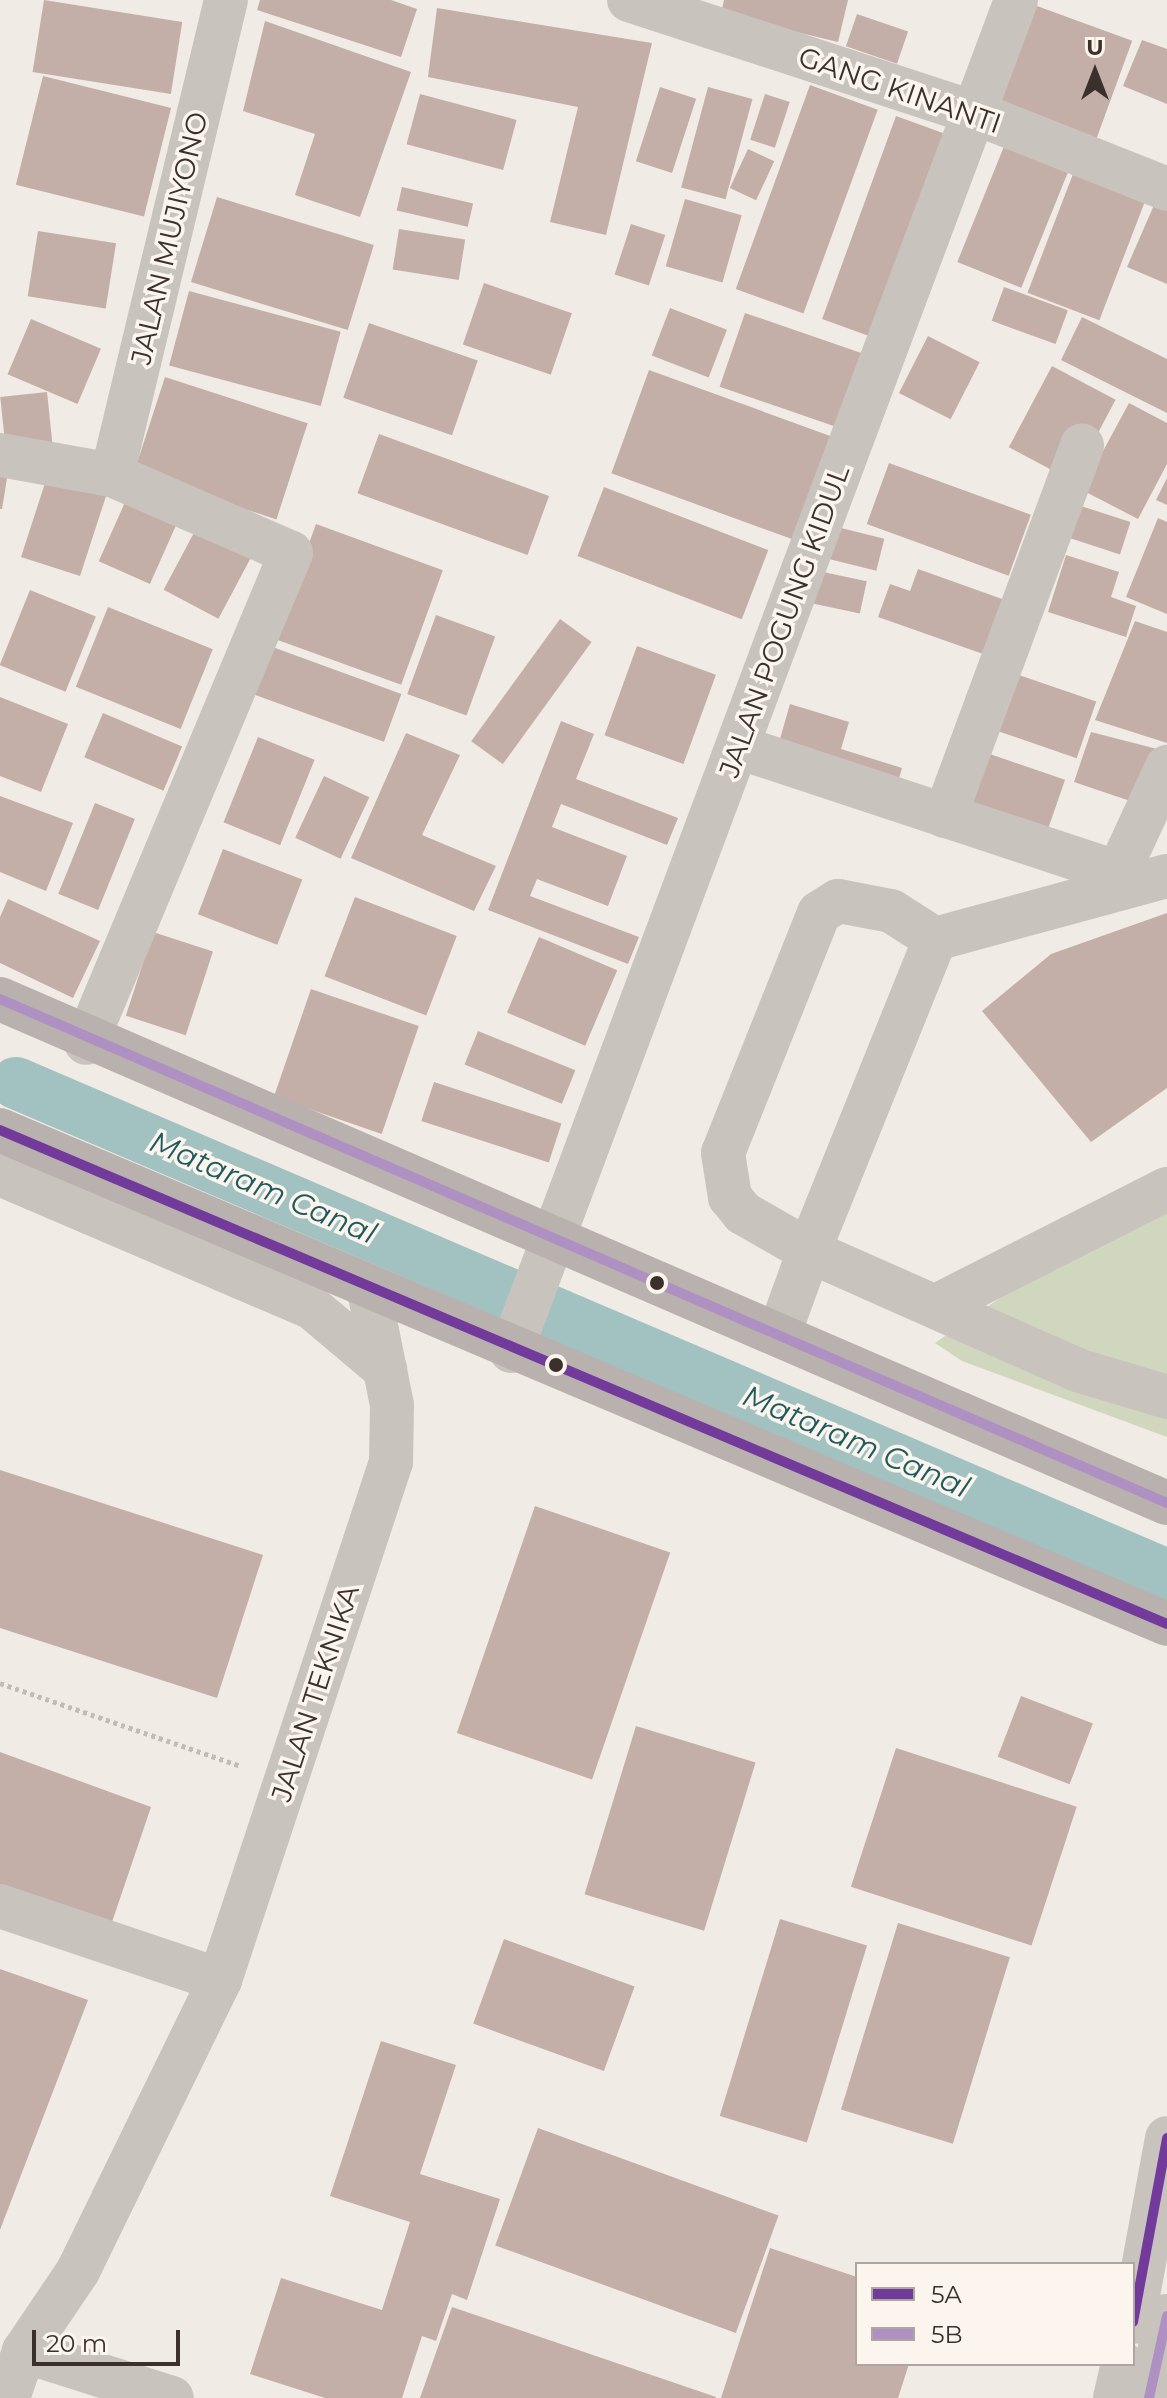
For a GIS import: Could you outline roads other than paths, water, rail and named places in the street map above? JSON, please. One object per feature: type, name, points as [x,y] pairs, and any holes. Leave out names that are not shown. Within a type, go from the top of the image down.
[{"type":"main road","points":[[0,999],[86,1043],[549,1246],[779,1334],[1167,1503]]},
{"type":"main road","points":[[0,1130],[368,1286],[515,1338],[1167,1624]]},
{"type":"street","name":"JALAN MUJIYONO","points":[[112,475],[226,0]]},
{"type":"street","name":"GANG KINANTI","points":[[629,0],[978,114],[1167,189]]},
{"type":"street","name":"JALAN POGUNG KIDUL","points":[[515,1338],[978,114],[1016,0]]},
{"type":"street","points":[[945,816],[1082,445]]},
{"type":"street","points":[[0,455],[112,475],[291,553],[86,1043]]},
{"type":"street","points":[[738,747],[1118,873],[1167,767]]},
{"type":"street","points":[[1167,876],[935,939],[891,911],[838,901],[819,913],[723,1153],[730,1197],[743,1213],[809,1251],[1077,1370],[1167,1397]]},
{"type":"street","points":[[779,1334],[809,1251],[935,939]]},
{"type":"street","points":[[0,1174],[311,1307],[385,1369]]},
{"type":"street","points":[[936,1306],[1167,1189]]},
{"type":"street","name":"JALAN TEKNIKA","points":[[8,2398],[24,2351],[78,2271],[220,1980],[391,1462],[385,1369],[368,1286]]},
{"type":"street","points":[[0,1906],[220,1980]]},
{"type":"street","points":[[1135,2311],[1167,2138]]},
{"type":"street","points":[[1149,2398],[1167,2316]]},
{"type":"street","points":[[24,2351],[172,2398]]},
{"type":"street","points":[[1115,2398],[1123,2366]]},
{"type":"waterway","name":"Mataram Canal","points":[[16,1083],[509,1294]]},
{"type":"waterway","name":"Mataram Canal","points":[[545,1309],[1167,1575]]}]
